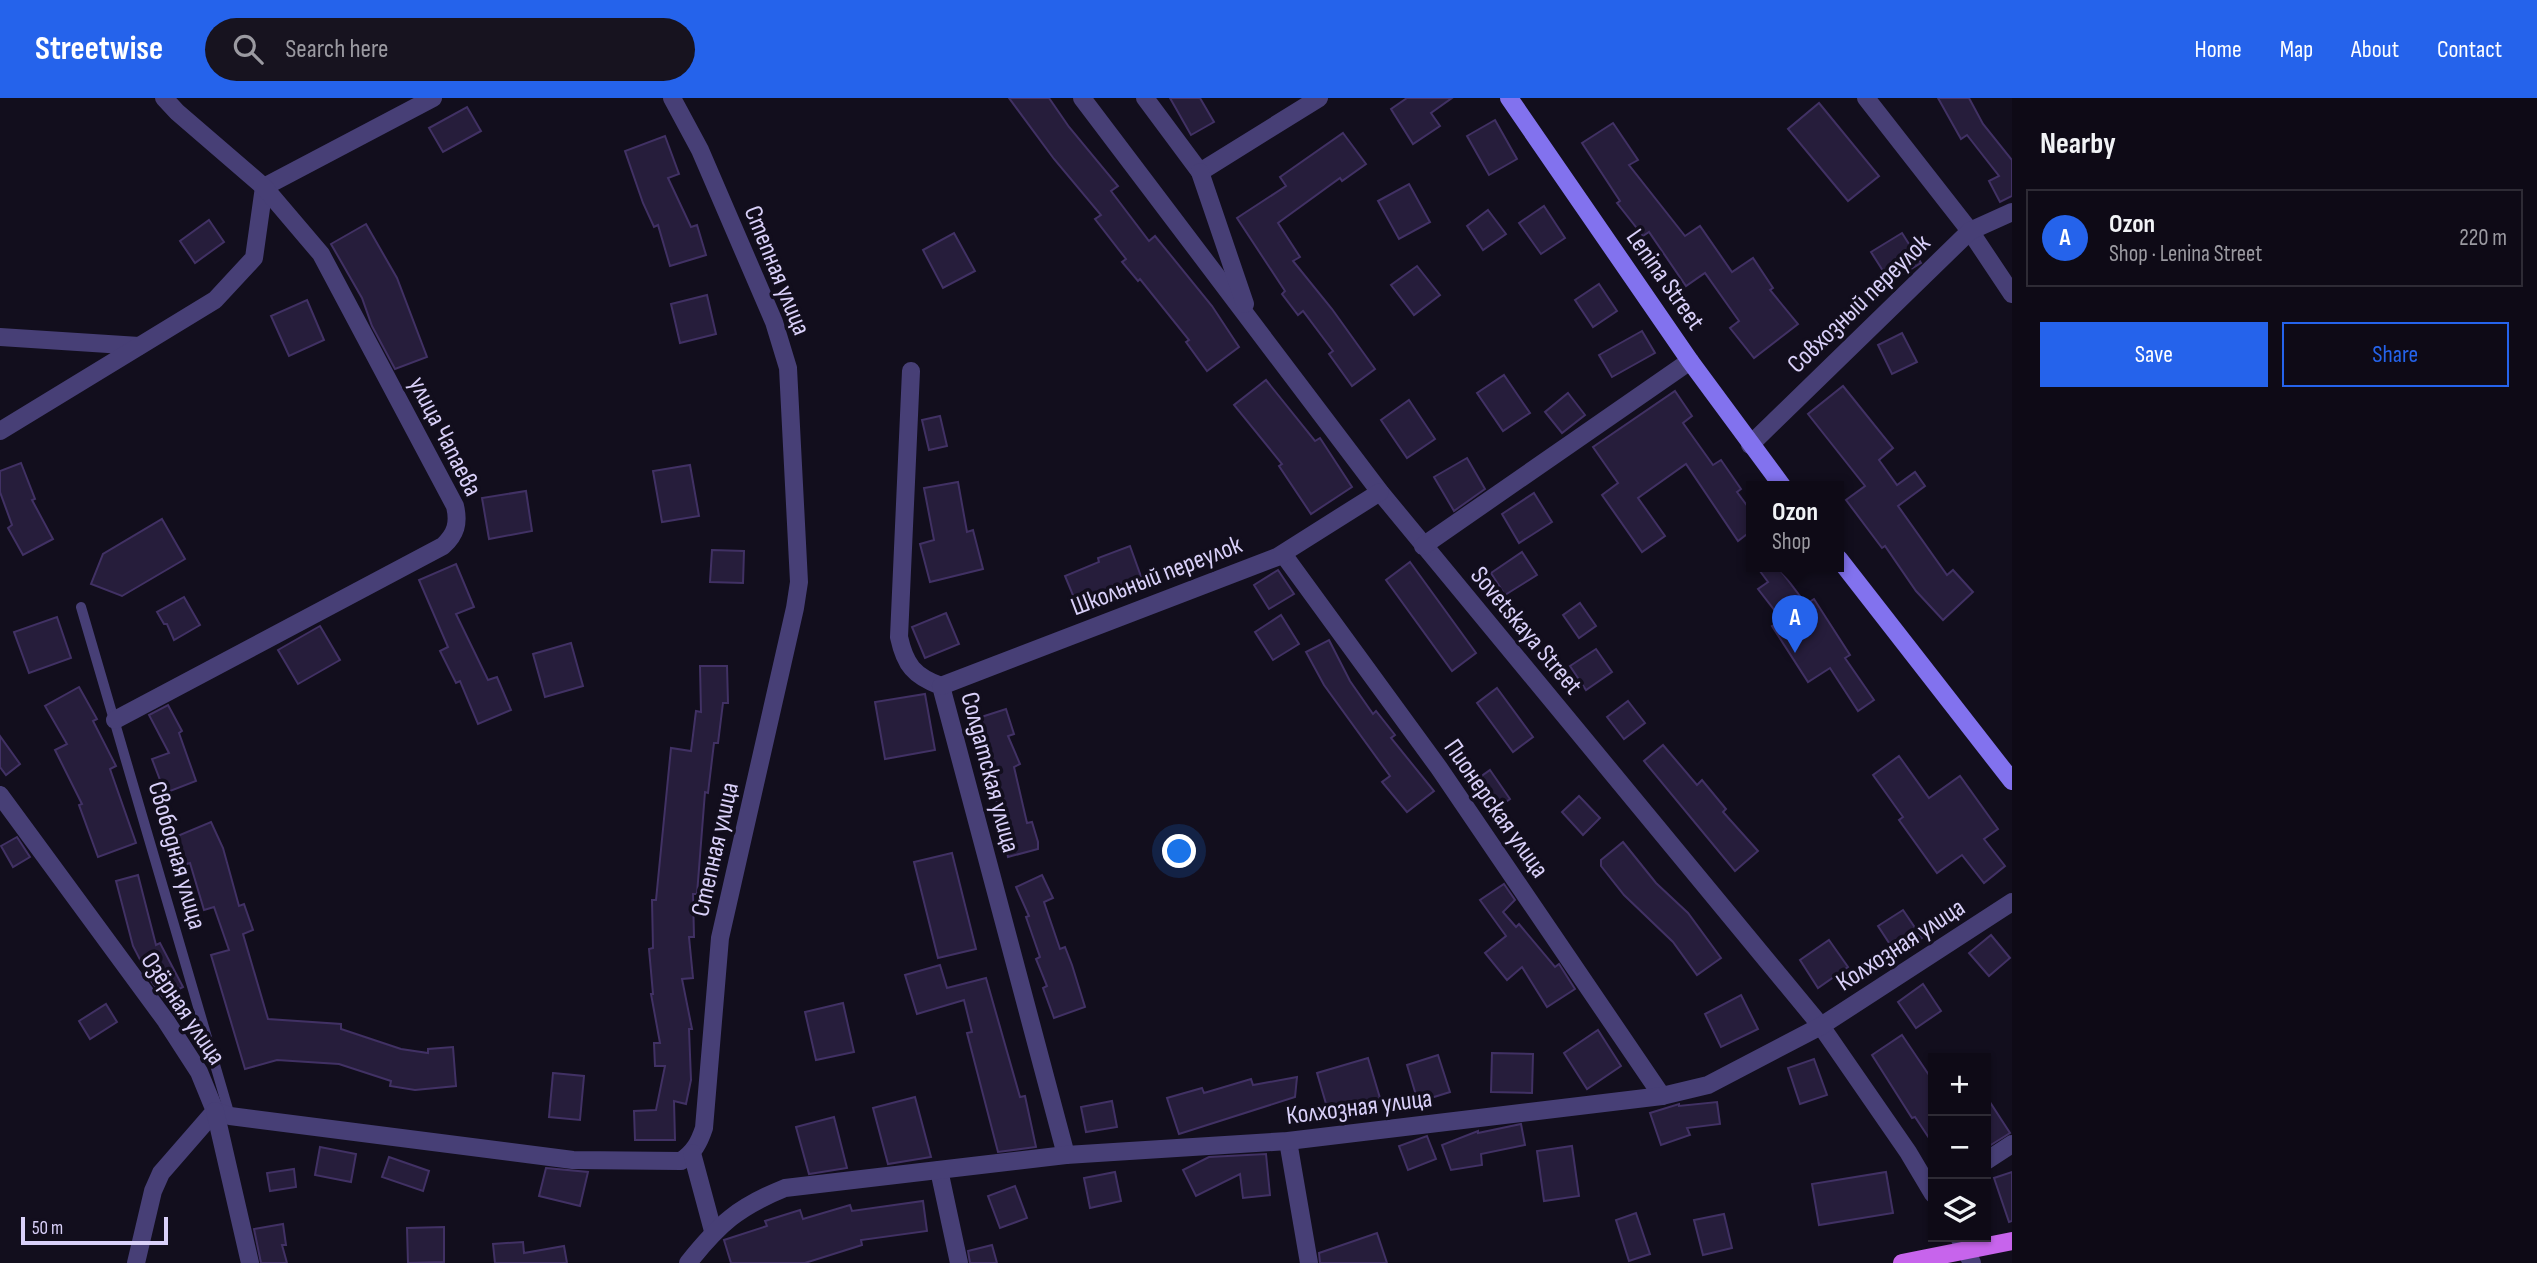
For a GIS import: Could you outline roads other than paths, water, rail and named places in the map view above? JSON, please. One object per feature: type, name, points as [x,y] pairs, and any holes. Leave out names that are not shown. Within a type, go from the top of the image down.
[{"type":"main road","name":"Lenina Street","points":[[1509,98],[1690,360],[1778,481]]},
{"type":"main road","points":[[1844,565],[2012,781]]},
{"type":"main road","points":[[1902,1263],[2012,1241]]},
{"type":"street","name":"улица Чапаева","points":[[115,720],[443,546],[456,528],[457,518],[455,506],[321,254],[264,187],[164,98]]},
{"type":"street","points":[[0,431],[215,300],[254,258],[264,187],[433,98]]},
{"type":"street","name":"Степная улица","points":[[672,98],[700,150],[769,310],[788,368],[799,582],[720,938],[704,1129],[692,1153]]},
{"type":"street","name":"Sovetskaya Street","points":[[1082,98],[1380,492],[1821,1026],[1928,1186]]},
{"type":"street","points":[[1145,98],[1200,172],[1250,319]]},
{"type":"street","points":[[1200,172],[1319,98]]},
{"type":"street","points":[[1866,98],[1970,231],[2012,294]]},
{"type":"street","name":"Совхозный переулок","points":[[1750,445],[1970,231],[2012,212]]},
{"type":"street","points":[[5,340],[139,346]]},
{"type":"street","points":[[1423,545],[1690,360]]},
{"type":"street","name":"Солдатская улица","points":[[911,371],[899,637],[902,652],[912,670],[927,681],[941,686],[1066,1155]]},
{"type":"street","name":"Школьный переулок","points":[[941,686],[1283,554],[1380,492]]},
{"type":"street","name":"Пионерская улица","points":[[1283,554],[1440,768],[1662,1096]]},
{"type":"street","name":"Озёрная улица","points":[[0,795],[166,1021],[223,1114],[250,1263]]},
{"type":"street","name":"Колхозная улица","points":[[688,1263],[713,1231],[754,1202],[785,1188],[1066,1155],[1288,1141],[1662,1096],[1708,1085],[1821,1026],[2012,902]]},
{"type":"street","points":[[136,1263],[153,1191],[161,1173],[223,1114],[573,1160],[669,1162],[681,1161],[692,1153],[713,1231]]},
{"type":"street","points":[[1288,1141],[1309,1263]]},
{"type":"street","points":[[1991,1158],[2012,1144]]},
{"type":"street","points":[[939,1170],[959,1263]]},
{"type":"lane","name":"Свободная улица","points":[[81,607],[115,720],[223,1114]]},
{"type":"place","name":"Ozon","points":[[1795,653]]}]
